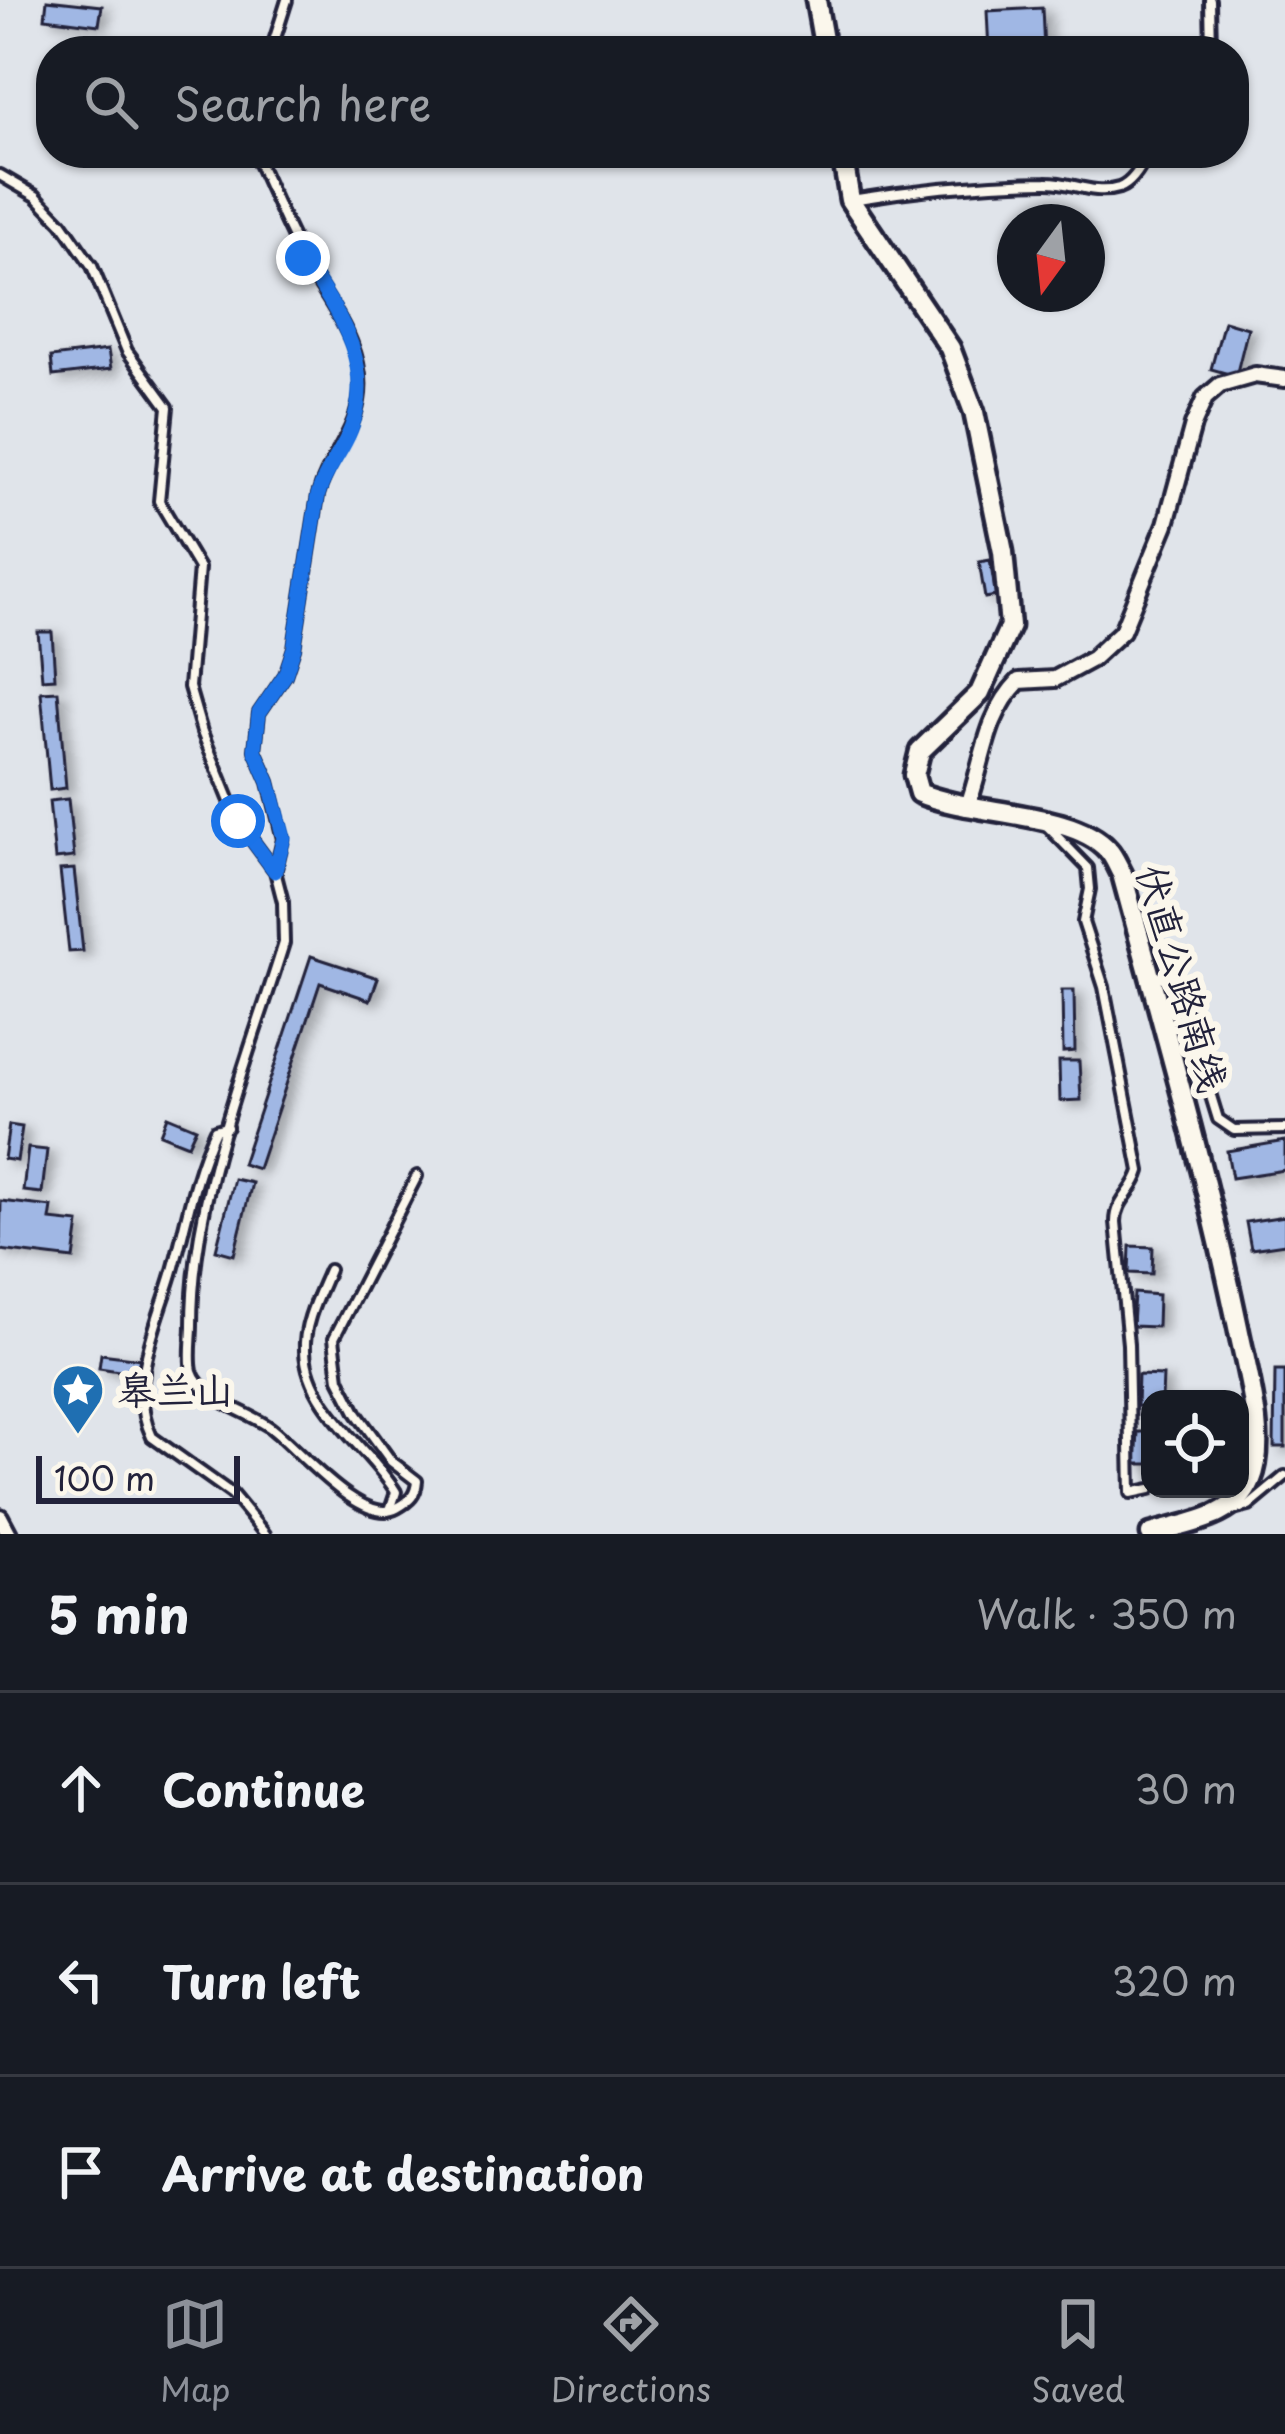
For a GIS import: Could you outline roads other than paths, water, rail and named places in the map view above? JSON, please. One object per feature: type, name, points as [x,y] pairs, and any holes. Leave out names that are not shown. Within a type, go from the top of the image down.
[{"type":"main road","points":[[816,0],[822,36]]},
{"type":"main road","name":"伏直公路南线","points":[[845,168],[850,200],[950,348],[974,412],[1003,552],[1010,626],[980,693],[920,751],[914,775],[920,793],[967,808],[1080,829],[1108,850],[1122,874],[1211,1198],[1242,1390]]},
{"type":"main road","name":"伏直公路南线","points":[[1249,1429],[1258,1453],[1249,1485]]},
{"type":"main road","name":"伏直公路南线","points":[[1229,1510],[1238,1498]]},
{"type":"main road","points":[[1151,1534],[1229,1510]]},
{"type":"street","points":[[967,808],[981,771],[980,748],[1006,695],[1019,681],[1055,679],[1092,659],[1122,632],[1166,524],[1193,424],[1205,398],[1220,385],[1255,375],[1285,379]]},
{"type":"street","points":[[0,1517],[9,1534]]},
{"type":"lane","points":[[276,36],[287,0]]},
{"type":"lane","points":[[1210,0],[1211,36]]},
{"type":"lane","points":[[261,168],[303,258],[356,350],[360,395],[354,423],[318,495],[290,661],[259,713],[255,750],[284,838],[275,871]]},
{"type":"lane","points":[[850,200],[940,185],[1054,182],[1081,190],[1122,188],[1140,168]]},
{"type":"lane","points":[[0,175],[36,196],[62,223],[92,266],[127,351],[168,407],[159,501],[199,568],[190,687],[202,732],[238,821],[275,871],[283,902],[284,943],[208,1193],[192,1289],[192,1372],[206,1389],[268,1426],[349,1497],[374,1512],[388,1513],[416,1492],[417,1480],[391,1462],[365,1428],[339,1379],[334,1338],[418,1176]]},
{"type":"lane","points":[[1042,821],[1088,868],[1090,889],[1083,922],[1105,987],[1139,1172],[1135,1189],[1120,1202],[1116,1222],[1128,1344],[1131,1493],[1141,1491]]},
{"type":"lane","points":[[1150,977],[1162,977],[1180,994],[1218,1119],[1234,1130],[1285,1129]]},
{"type":"lane","points":[[228,1126],[214,1130],[200,1162],[172,1272],[149,1338],[144,1410],[152,1438],[232,1494],[266,1534]]},
{"type":"lane","points":[[329,1270],[304,1351],[323,1400],[396,1492],[388,1513]]},
{"type":"lane","points":[[1229,1510],[1249,1506],[1285,1476]]},
{"type":"place","name":"皋兰山","points":[[78,1436]]}]
